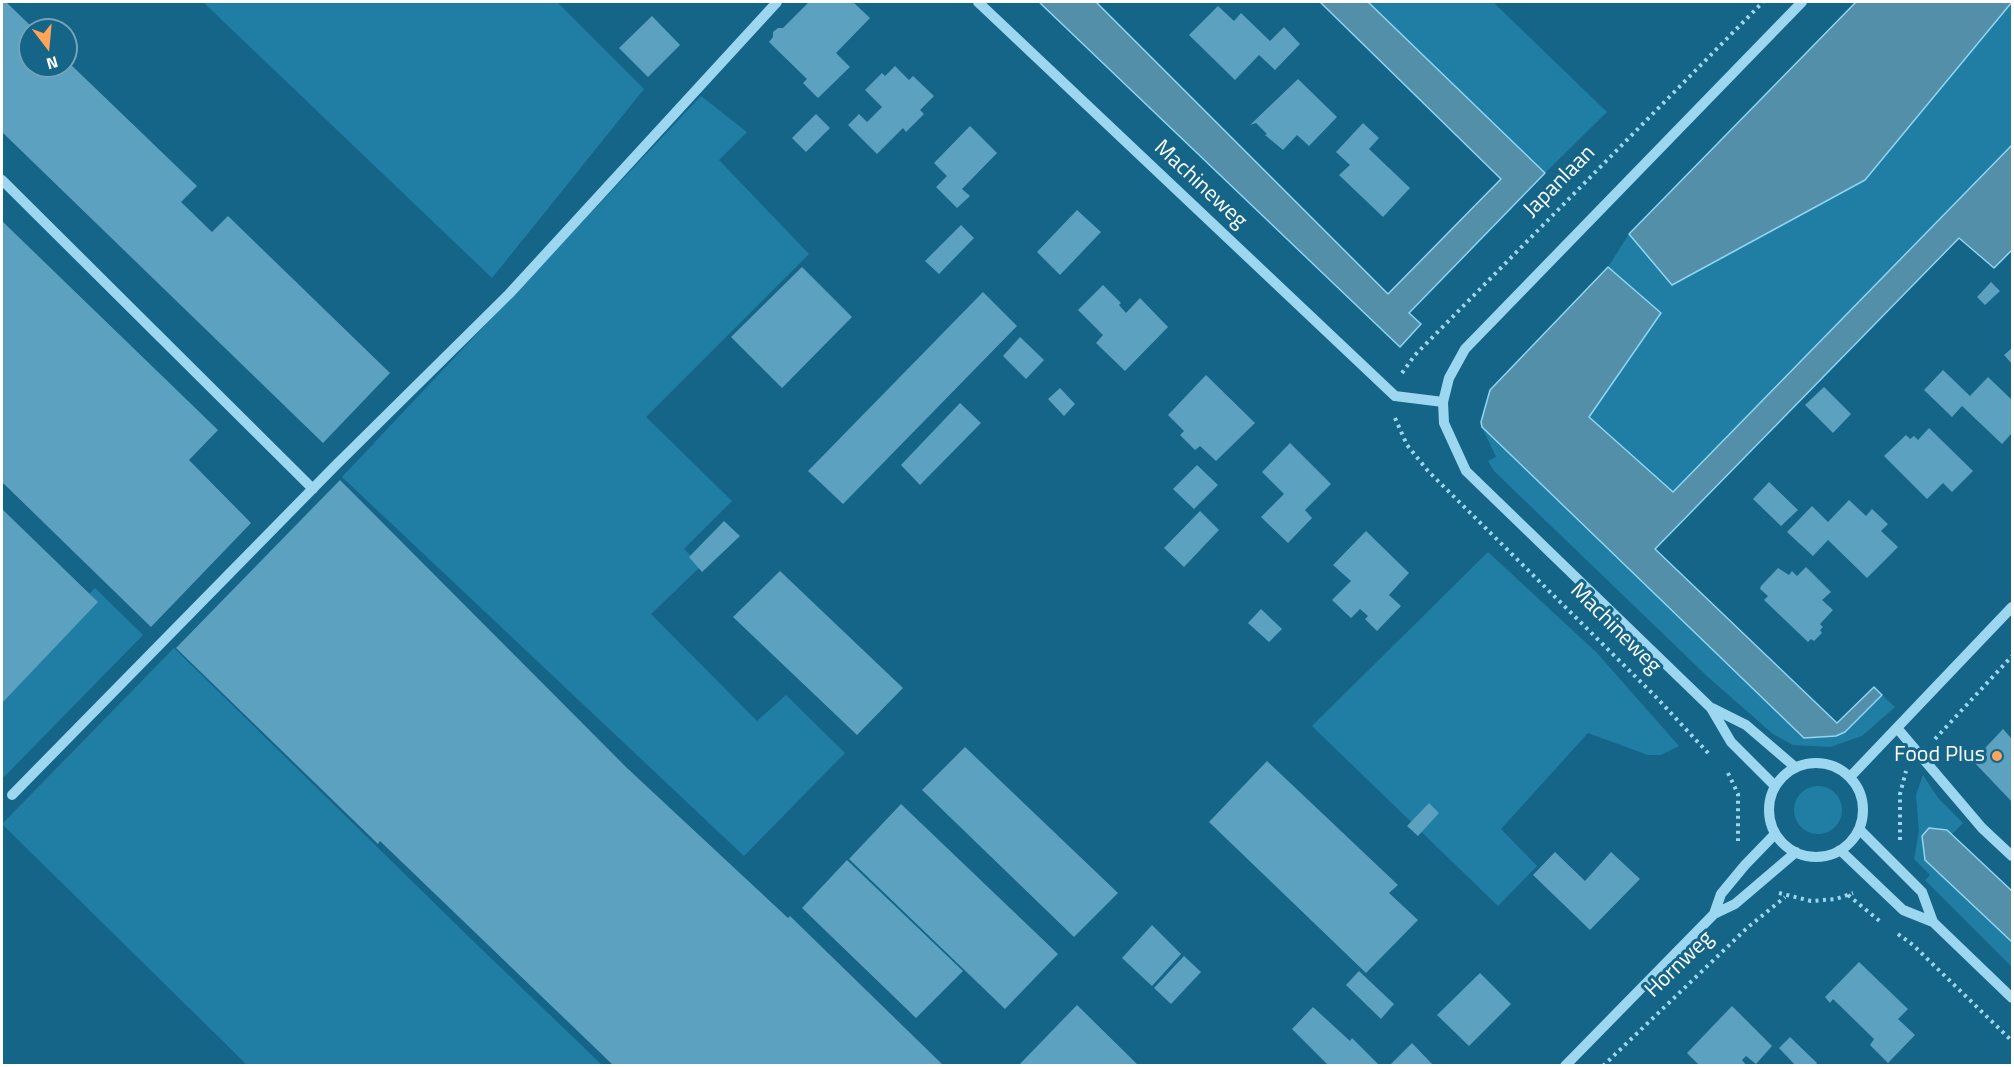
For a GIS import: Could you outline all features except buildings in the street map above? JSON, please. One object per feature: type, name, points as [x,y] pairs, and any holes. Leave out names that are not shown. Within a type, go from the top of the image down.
[{"type":"street","points":[[12,795],[313,489],[509,294],[777,2]]},
{"type":"street","name":"Machineweg","points":[[978,2],[1395,396]]},
{"type":"street","points":[[1395,396],[1443,402],[1449,378],[1465,349],[1802,2]]},
{"type":"street","points":[[2,180],[313,489]]},
{"type":"street","name":"Machineweg","points":[[1443,402],[1444,423],[1466,471],[1711,708],[1731,742],[1775,786]]},
{"type":"street","points":[[1850,777],[2013,607]]},
{"type":"street","name":"Machineweg","points":[[1711,708],[1746,725],[1795,768]]},
{"type":"street","points":[[1897,728],[1982,828],[2013,856]]},
{"type":"street","points":[[1809,763],[1824,763],[1838,768],[1850,777],[1860,793],[1863,810],[1859,829],[1851,841],[1840,850],[1826,856],[1811,857],[1796,852],[1775,834],[1768,810],[1775,786],[1784,775],[1809,763]]},
{"type":"street","points":[[1859,829],[1922,892],[1933,922]]},
{"type":"street","name":"Hornweg","points":[[1714,914],[1721,894],[1775,834]]},
{"type":"street","points":[[1840,850],[1903,910],[1933,922],[2013,998]]},
{"type":"street","name":"Hornweg","points":[[1565,1065],[1714,914],[1735,904],[1796,852]]},
{"type":"path","name":"Japanlaan","points":[[1395,396],[1400,376],[1415,355],[1763,2]]},
{"type":"path","name":"Machineweg","points":[[1395,396],[1394,416],[1398,431],[1428,471],[1655,696],[1713,758]]},
{"type":"path","points":[[1919,754],[2013,656]]},
{"type":"path","points":[[1721,766],[1730,774],[1738,794],[1738,841],[1745,865]]},
{"type":"path","points":[[1760,883],[1786,896],[1824,901],[1848,895],[1872,917],[1913,945],[2013,1041]]},
{"type":"path","name":"Hornweg","points":[[1603,1065],[1747,928],[1786,896]]},
{"type":"shaded area","points":[[203,2],[557,2],[644,89],[492,278]]},
{"type":"shaded area","points":[[1039,2],[1096,2],[1388,294],[1501,179],[1320,2],[1368,2],[1545,173],[1409,313],[1421,324],[1400,347]]},
{"type":"shaded area","points":[[1368,2],[1493,2],[1607,112],[1545,173]]},
{"type":"shaded area","points":[[1856,2],[2012,2],[1865,180],[1672,285],[1629,234]]},
{"type":"shaded area","points":[[2012,2],[2012,145],[1673,492],[1589,417],[1661,313],[1608,267],[1629,234],[1672,285],[1865,180]]},
{"type":"shaded area","points":[[701,96],[747,132],[719,160],[809,254],[646,417],[732,501],[684,549],[701,566],[651,614],[757,721],[786,695],[845,753],[744,856],[342,477]]},
{"type":"shaded area","points":[[2012,145],[2012,250],[1994,268],[1959,238],[1655,549],[1837,723],[1874,687],[1882,695],[1845,732],[1836,736],[1804,738],[1482,427],[1481,422],[1490,390],[1608,267],[1661,313],[1589,417],[1673,492]]},
{"type":"shaded area","points":[[1482,427],[1804,738],[1836,736],[1845,732],[1882,695],[1895,707],[1862,736],[1830,747],[1793,745],[1773,734],[1709,678],[1494,471],[1488,461],[1496,457]]},
{"type":"shaded area","points":[[1488,552],[1597,653],[1679,746],[1661,755],[1648,755],[1588,733],[1501,829],[1537,866],[1498,906],[1312,726]]},
{"type":"shaded area","points":[[95,588],[143,635],[2,779],[2,683]]},
{"type":"shaded area","points":[[174,648],[602,1065],[247,1065],[2,824]]},
{"type":"shaded area","points":[[1923,775],[1938,798],[1963,823],[1951,835],[1947,830],[1929,828],[1922,836],[1938,873],[1942,874],[2012,942],[2012,967],[1925,880],[1930,875],[1914,859],[1919,831],[1916,795]]},
{"type":"shaded area","points":[[1813,786],[1823,786],[1838,796],[1842,810],[1841,819],[1832,830],[1823,834],[1813,834],[1798,824],[1794,815],[1794,805],[1804,790]]},
{"type":"shaded area","points":[[1929,828],[1947,830],[2012,891],[2012,942],[1925,860],[1922,836]]},
{"type":"place","name":"Food Plus","points":[[1997,756]]}]
